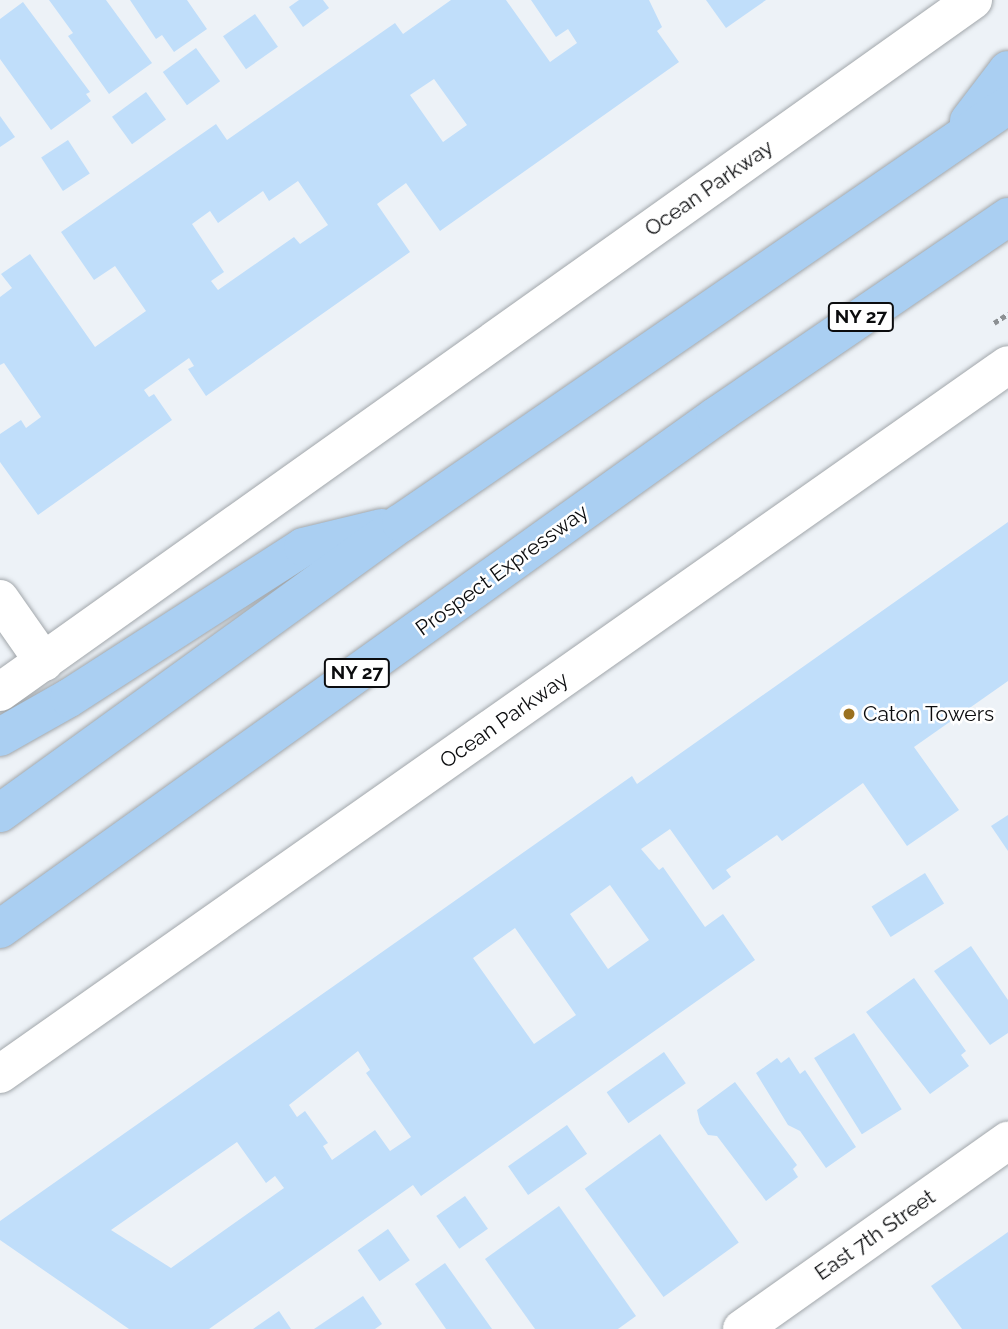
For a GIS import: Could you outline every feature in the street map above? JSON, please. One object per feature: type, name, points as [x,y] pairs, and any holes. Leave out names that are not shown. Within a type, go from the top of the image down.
[{"type":"highway","points":[[948,147],[1008,70]]},
{"type":"highway","points":[[0,813],[401,523],[1008,105]]},
{"type":"highway","name":"Prospect Expressway","points":[[0,929],[715,417],[1008,217]]},
{"type":"highway","points":[[0,737],[69,698],[303,547],[401,523]]},
{"type":"street","name":"Ocean Parkway","points":[[0,692],[974,0]]},
{"type":"street","name":"Ocean Parkway","points":[[0,1074],[1008,365]]},
{"type":"street","points":[[0,599],[44,662]]},
{"type":"street","name":"East 7th Street","points":[[742,1329],[1008,1141]]},
{"type":"building","points":[[49,0],[106,0],[152,63],[109,94],[68,36],[73,33]]},
{"type":"building","points":[[130,0],[187,0],[207,29],[174,52],[162,35],[156,39]]},
{"type":"building","points":[[299,0],[323,0],[329,8],[303,27],[289,7]]},
{"type":"building","points":[[451,0],[506,0],[550,62],[577,43],[568,29],[556,37],[531,0],[649,0],[662,27],[657,31],[679,62],[440,231],[406,183],[377,204],[410,252],[206,396],[188,369],[194,366],[189,358],[144,390],[149,397],[154,394],[172,420],[38,515],[0,462],[0,434],[21,420],[26,428],[41,417],[4,363],[0,365],[0,297],[12,288],[1,274],[30,254],[95,347],[146,311],[115,266],[94,280],[61,232],[216,124],[227,140],[395,23],[403,34]],"holes":[[[434,79],[467,125],[443,142],[410,95]],[[298,181],[328,225],[300,244],[294,237],[218,290],[211,281],[224,272],[192,224],[210,211],[218,223],[263,191],[269,201]]]},
{"type":"building","points":[[706,0],[766,0],[726,28]]},
{"type":"building","points":[[23,2],[90,92],[86,94],[91,101],[51,130],[0,59],[0,19]]},
{"type":"building","points":[[255,14],[278,47],[246,69],[223,36]]},
{"type":"building","points":[[196,48],[220,81],[187,105],[163,72]]},
{"type":"building","points":[[146,92],[166,120],[132,144],[112,117]]},
{"type":"building","points":[[0,116],[15,137],[0,147]]},
{"type":"building","points":[[68,140],[90,174],[63,191],[41,157]]},
{"type":"building","points":[[1008,522],[1008,681],[914,747],[959,810],[907,846],[863,783],[782,841],[777,835],[726,870],[731,877],[713,890],[670,829],[641,849],[659,870],[663,867],[705,927],[723,914],[755,960],[421,1196],[413,1185],[209,1329],[129,1329],[0,1240],[0,1221],[632,776],[637,784]],"holes":[[[610,885],[649,940],[608,969],[570,914]],[[515,928],[576,1015],[534,1044],[473,958]],[[358,1051],[370,1070],[366,1073],[411,1137],[390,1151],[375,1130],[332,1160],[323,1146],[328,1143],[305,1111],[297,1117],[289,1105]],[[237,1142],[266,1183],[275,1176],[284,1188],[171,1268],[111,1230]]]},
{"type":"building","points":[[1008,815],[1008,851],[991,826]]},
{"type":"building","points":[[925,873],[944,904],[891,937],[872,906]]},
{"type":"building","points":[[971,946],[1008,1000],[1008,1033],[990,1045],[934,971]]},
{"type":"building","points":[[914,978],[966,1051],[961,1055],[969,1066],[930,1094],[866,1012]]},
{"type":"building","points":[[854,1033],[902,1109],[862,1134],[814,1058]]},
{"type":"building","points":[[664,1052],[686,1083],[628,1123],[607,1092]]},
{"type":"building","points":[[789,1057],[800,1074],[805,1070],[856,1147],[826,1168],[800,1131],[788,1125],[756,1073],[777,1058],[781,1063]]},
{"type":"building","points":[[735,1082],[797,1165],[793,1169],[798,1177],[766,1201],[717,1136],[708,1135],[700,1123],[697,1110]]},
{"type":"building","points":[[567,1125],[587,1154],[528,1195],[508,1166]]},
{"type":"building","points":[[660,1134],[739,1242],[664,1297],[585,1189]]},
{"type":"building","points":[[465,1196],[488,1229],[459,1249],[436,1216]]},
{"type":"building","points":[[559,1206],[636,1316],[618,1329],[535,1329],[485,1259]]},
{"type":"building","points":[[388,1229],[410,1260],[379,1281],[358,1250]]},
{"type":"building","points":[[1008,1232],[1008,1329],[962,1329],[931,1286]]},
{"type":"building","points":[[445,1263],[492,1329],[446,1329],[415,1284]]},
{"type":"building","points":[[363,1296],[382,1324],[375,1329],[314,1329]]},
{"type":"building","points":[[279,1311],[291,1329],[253,1329]]},
{"type":"place","name":"Caton Towers","points":[[849,714]]}]
